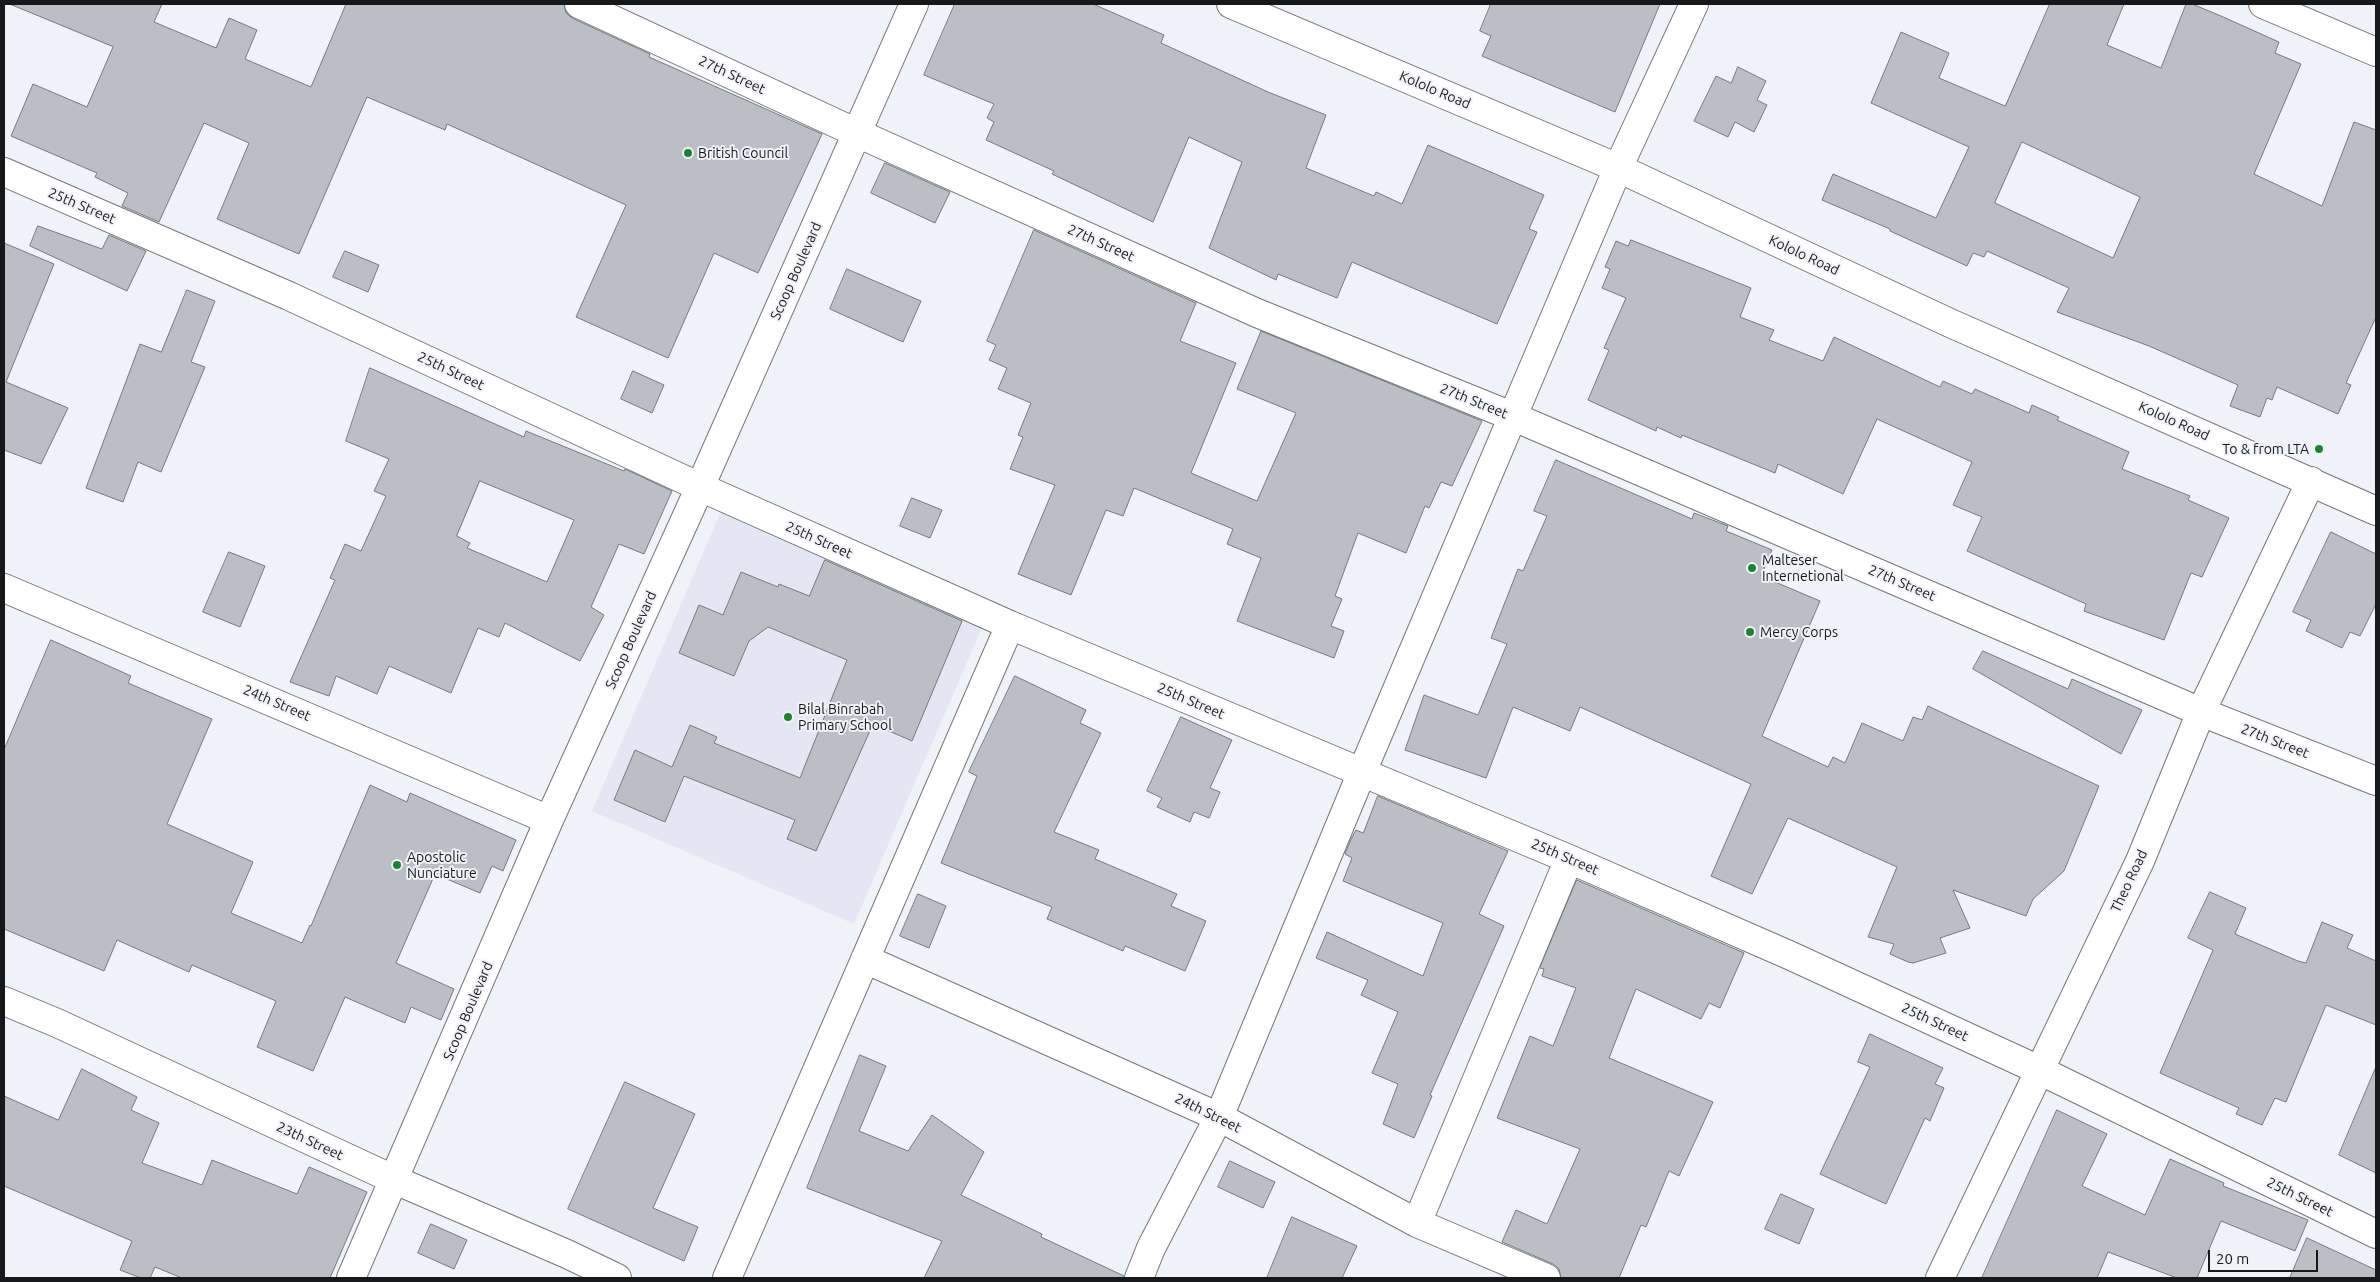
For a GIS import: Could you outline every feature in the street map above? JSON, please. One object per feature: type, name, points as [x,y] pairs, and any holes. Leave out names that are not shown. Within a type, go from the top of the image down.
[{"type":"street","name":"27th Street","points":[[579,4],[857,133],[1257,313],[1514,417],[2201,712],[2376,781]]},
{"type":"street","name":"Scoop Boulevard","points":[[351,1278],[549,820],[700,487],[914,4]]},
{"type":"street","name":"Kololo Road","points":[[1230,4],[1618,168],[1950,323],[2376,511]]},
{"type":"street","points":[[1140,1278],[1152,1248],[1219,1116],[1362,772],[1618,168],[1694,4]]},
{"type":"street","points":[[2263,4],[2376,52]]},
{"type":"street","name":"25th Street","points":[[4,172],[289,296],[700,487],[1010,625],[1569,859],[1789,955],[2038,1070],[2376,1234]]},
{"type":"street","name":"Theo Road","points":[[1940,1278],[2038,1070],[2140,861],[2201,712],[2311,481]]},
{"type":"street","name":"24th Street","points":[[4,588],[549,820]]},
{"type":"street","points":[[728,1278],[1010,625]]},
{"type":"street","points":[[1417,1223],[1569,859]]},
{"type":"street","name":"24th Street","points":[[866,959],[1219,1116],[1417,1223],[1546,1278]]},
{"type":"street","name":"23th Street","points":[[4,1001],[57,1023],[395,1180],[567,1254],[617,1278]]},
{"type":"shaded area","name":"Bilal Binrabah Primary School","points":[[722,509],[984,623],[854,924],[592,811]]},
{"type":"building","points":[[10,4],[162,4],[154,22],[216,48],[229,18],[257,30],[245,59],[311,87],[346,4],[564,4],[566,13],[572,18],[650,54],[649,57],[822,134],[758,273],[714,253],[668,358],[576,317],[626,205],[447,124],[445,130],[367,97],[299,254],[217,219],[249,143],[204,123],[159,222],[122,206],[128,193],[95,177],[97,173],[11,136],[33,84],[87,107],[113,47]]},
{"type":"building","points":[[955,4],[1093,4],[1164,35],[1161,43],[1268,92],[1326,115],[1306,168],[1374,196],[1376,192],[1402,204],[1428,145],[1544,195],[1529,229],[1537,232],[1497,324],[1352,262],[1337,298],[1278,274],[1276,280],[1209,248],[1242,162],[1189,137],[1153,222],[1052,174],[1054,171],[986,140],[994,122],[987,118],[994,104],[924,75]]},
{"type":"building","points":[[1491,4],[1660,4],[1615,112],[1482,56],[1491,36],[1480,31]]},
{"type":"building","points":[[2050,4],[2124,4],[2107,45],[2161,68],[2186,4],[2192,4],[2279,42],[2275,53],[2301,64],[2254,174],[2322,206],[2354,122],[2376,130],[2376,317],[2346,383],[2351,385],[2338,414],[2277,387],[2272,400],[2267,398],[2260,417],[2230,406],[2238,385],[2149,346],[2057,312],[2069,288],[1987,251],[1984,257],[1973,253],[1967,266],[1890,231],[1890,229],[1822,200],[1833,174],[1936,218],[1969,147],[1871,103],[1901,32],[1949,53],[1939,78],[2005,106]],"holes":[[[2022,142],[2140,197],[2113,258],[1995,203]]]},
{"type":"building","points":[[1738,67],[1766,81],[1757,100],[1767,105],[1754,132],[1735,122],[1728,137],[1694,121],[1716,76],[1731,83]]},
{"type":"building","points":[[885,163],[950,192],[935,223],[871,193]]},
{"type":"building","points":[[38,226],[102,249],[109,235],[146,251],[127,291],[30,246]]},
{"type":"building","points":[[1034,230],[1196,303],[1180,341],[1236,363],[1191,473],[1257,501],[1296,413],[1237,389],[1261,331],[1482,421],[1452,486],[1441,482],[1429,508],[1425,506],[1406,553],[1358,533],[1335,596],[1342,599],[1331,626],[1344,631],[1334,658],[1237,621],[1261,558],[1227,544],[1233,529],[1134,488],[1123,516],[1106,510],[1071,595],[1018,574],[1055,485],[1010,469],[1023,437],[1018,435],[1031,403],[998,389],[1007,368],[989,360],[996,345],[987,341]]},
{"type":"building","points":[[1631,240],[1751,288],[1740,317],[1774,330],[1769,340],[1823,361],[1834,337],[1940,387],[1943,381],[1972,394],[1975,389],[2029,413],[2032,405],[2059,417],[2057,420],[2129,452],[2122,469],[2190,496],[2188,500],[2229,518],[2202,577],[2191,573],[2164,640],[2084,611],[2086,604],[1967,551],[1982,517],[1953,505],[1972,462],[1877,419],[1843,494],[1778,464],[1775,473],[1682,435],[1681,438],[1657,427],[1656,431],[1588,400],[1609,350],[1604,348],[1626,298],[1602,288],[1610,269],[1605,267],[1616,241],[1628,246]]},
{"type":"building","points":[[4,243],[54,264],[6,382],[68,408],[41,464],[4,450]]},
{"type":"building","points":[[345,251],[379,265],[368,292],[333,277]]},
{"type":"building","points":[[847,269],[921,301],[903,342],[830,309]]},
{"type":"building","points":[[187,290],[215,301],[191,362],[205,367],[161,472],[138,462],[123,502],[86,488],[140,344],[161,352]]},
{"type":"building","points":[[370,368],[524,437],[526,431],[624,471],[625,469],[672,491],[644,554],[619,544],[591,607],[604,615],[580,661],[505,623],[499,637],[478,628],[451,693],[389,666],[377,694],[336,676],[329,696],[290,682],[335,580],[330,578],[345,544],[361,551],[386,496],[374,491],[389,459],[346,441]],"holes":[[[480,481],[574,520],[547,582],[467,548],[470,543],[457,536]]]},
{"type":"building","points":[[633,371],[664,385],[652,413],[621,399]]},
{"type":"building","points":[[1556,460],[1692,519],[1694,513],[1728,526],[1726,531],[1772,550],[1761,576],[1820,601],[1762,736],[1828,767],[1833,757],[1845,763],[1862,723],[1903,741],[1913,717],[1922,720],[1928,706],[2099,786],[2064,871],[2033,899],[2026,916],[1953,890],[1970,928],[1940,938],[1946,953],[1913,963],[1908,962],[1890,954],[1894,944],[1868,937],[1897,867],[1788,818],[1752,894],[1711,876],[1751,784],[1580,707],[1570,731],[1513,707],[1486,778],[1405,750],[1424,695],[1478,715],[1507,644],[1491,638],[1518,569],[1523,571],[1547,516],[1534,511]]},
{"type":"building","points":[[912,498],[942,510],[930,538],[900,526]]},
{"type":"building","points":[[2331,532],[2376,554],[2376,604],[2360,636],[2350,632],[2342,648],[2306,631],[2311,620],[2293,612]]},
{"type":"building","points":[[229,552],[265,566],[240,627],[203,612]]},
{"type":"building","points":[[825,560],[962,621],[912,741],[873,724],[816,851],[787,839],[795,820],[684,776],[665,822],[614,800],[635,750],[672,767],[690,725],[717,737],[714,743],[800,778],[847,660],[768,627],[749,641],[734,676],[679,653],[699,605],[723,615],[741,572],[778,587],[779,584],[809,596]]},
{"type":"building","points":[[51,640],[131,676],[128,683],[212,719],[167,824],[253,862],[231,913],[302,943],[311,926],[370,785],[407,802],[410,793],[516,840],[503,871],[492,866],[480,893],[435,874],[396,963],[454,989],[441,1020],[411,1007],[405,1023],[345,997],[313,1071],[257,1047],[276,1001],[192,965],[189,972],[117,940],[104,971],[4,929],[4,750]]},
{"type":"building","points":[[1983,651],[2068,689],[2072,679],[2142,710],[2121,754],[1973,669]]},
{"type":"building","points":[[1015,676],[1086,710],[1080,723],[1101,733],[1054,832],[1099,850],[1095,859],[1177,894],[1171,906],[1206,921],[1185,971],[1125,946],[1123,951],[1047,919],[1052,907],[941,863],[977,776],[969,772]]},
{"type":"building","points":[[1181,717],[1232,740],[1210,788],[1220,792],[1209,818],[1194,812],[1190,822],[1157,807],[1162,798],[1147,791]]},
{"type":"building","points":[[1378,796],[1508,851],[1479,914],[1504,926],[1430,1095],[1432,1096],[1414,1138],[1383,1124],[1398,1084],[1372,1073],[1398,1012],[1361,995],[1368,980],[1316,958],[1327,932],[1423,976],[1443,923],[1343,881],[1352,858],[1345,854],[1351,839],[1356,830],[1363,833]]},
{"type":"building","points":[[1577,880],[1744,953],[1720,1008],[1709,1003],[1701,1019],[1636,989],[1609,1058],[1713,1102],[1679,1176],[1669,1171],[1646,1227],[1641,1225],[1619,1278],[1561,1278],[1559,1269],[1553,1264],[1502,1242],[1516,1210],[1547,1224],[1580,1149],[1497,1118],[1530,1036],[1553,1046],[1576,988],[1542,976],[1544,969],[1540,968]]},
{"type":"building","points":[[2210,892],[2246,908],[2235,934],[2298,961],[2306,963],[2322,922],[2353,935],[2347,948],[2376,961],[2376,1025],[2326,1005],[2286,1102],[2275,1098],[2262,1125],[2236,1114],[2239,1108],[2160,1073],[2213,950],[2188,938]]},
{"type":"building","points":[[918,894],[946,906],[929,948],[900,936]]},
{"type":"building","points":[[1870,1034],[1943,1068],[1935,1084],[1944,1088],[1930,1121],[1925,1118],[1886,1204],[1820,1174],[1870,1067],[1858,1062]]},
{"type":"building","points":[[860,1055],[886,1066],[859,1131],[908,1151],[932,1115],[984,1152],[961,1195],[1042,1234],[1041,1237],[1124,1276],[1124,1278],[924,1278],[942,1241],[807,1188]]},
{"type":"building","points":[[2376,1067],[2376,1173],[2339,1155]]},
{"type":"building","points":[[82,1069],[137,1097],[131,1110],[159,1123],[142,1163],[202,1185],[212,1160],[297,1194],[309,1167],[367,1192],[330,1278],[182,1278],[155,1267],[150,1278],[141,1278],[120,1270],[132,1241],[4,1186],[4,1096],[58,1120]]},
{"type":"building","points":[[625,1082],[695,1114],[653,1208],[698,1227],[684,1261],[568,1209]]},
{"type":"building","points":[[2057,1110],[2107,1134],[2082,1186],[2145,1215],[2170,1159],[2224,1183],[2223,1186],[2308,1220],[2295,1251],[2221,1221],[2197,1278],[2177,1278],[2108,1252],[2097,1278],[1982,1278]]},
{"type":"building","points":[[1230,1161],[1275,1182],[1263,1208],[1218,1187]]},
{"type":"building","points":[[1781,1194],[1814,1209],[1799,1244],[1765,1229]]},
{"type":"building","points":[[1292,1217],[1357,1246],[1342,1278],[1267,1278]]},
{"type":"building","points":[[431,1224],[467,1240],[454,1269],[418,1253]]},
{"type":"building","points":[[2307,1238],[2376,1270],[2376,1278],[2290,1278]]},
{"type":"place","name":"British Council","points":[[688,153]]},
{"type":"place","name":"To & from LTA","points":[[2319,449]]},
{"type":"place","name":"Malteser Internetional","points":[[1752,568]]},
{"type":"place","name":"Mercy Corps","points":[[1750,632]]},
{"type":"place","name":"Bilal Binrabah Primary School","points":[[788,717]]},
{"type":"place","name":"Apostolic Nunciature","points":[[397,865]]}]
